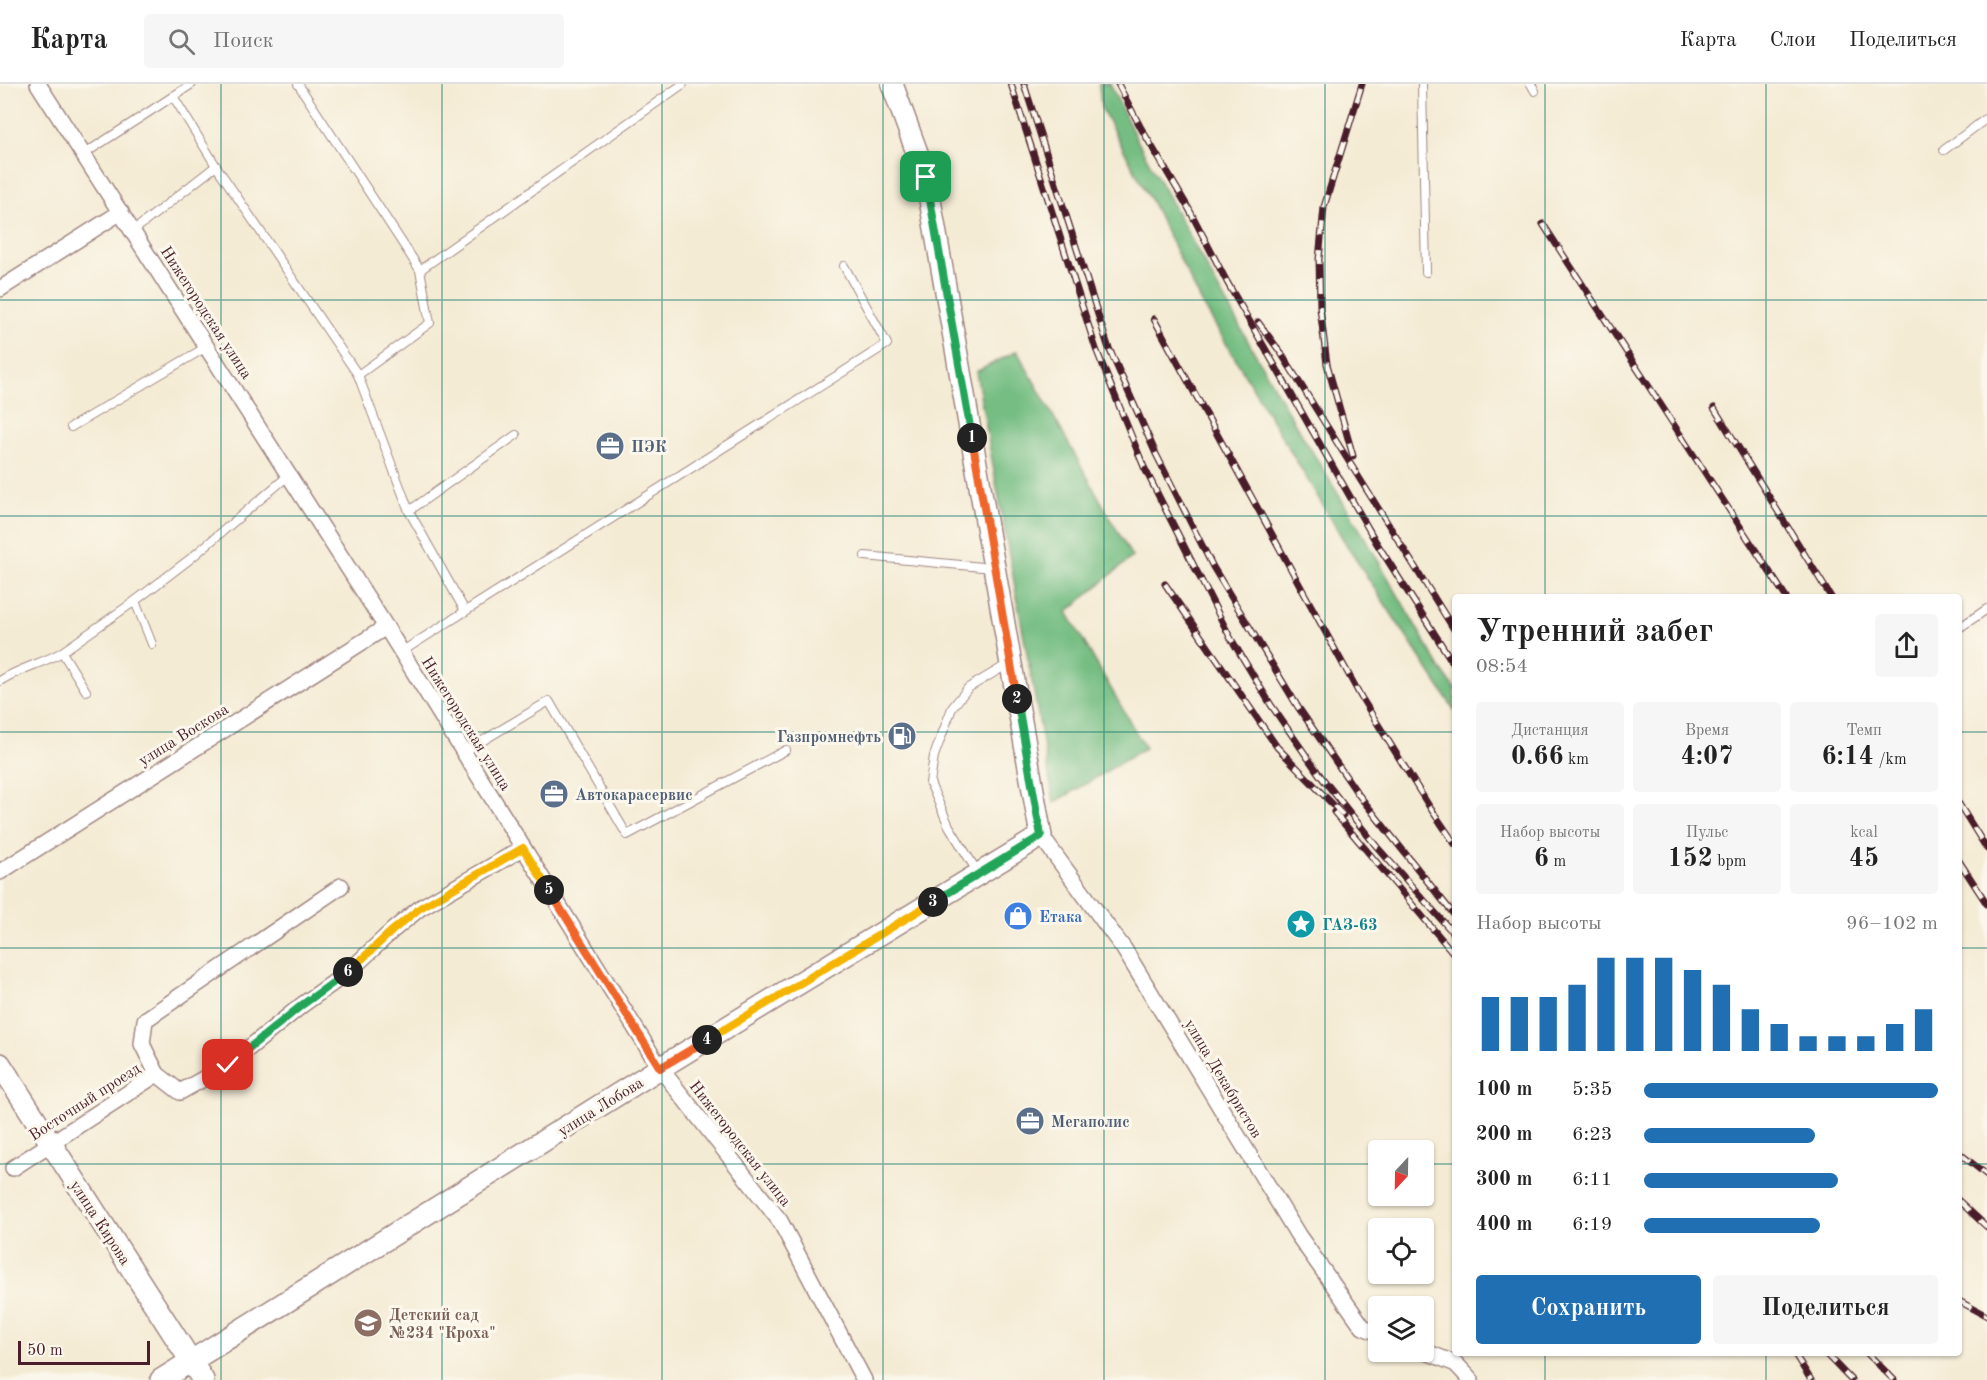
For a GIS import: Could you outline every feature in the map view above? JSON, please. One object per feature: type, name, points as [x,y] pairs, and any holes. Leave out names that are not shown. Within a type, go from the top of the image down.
[{"type":"street","name":"Нижегородская улица","points":[[38,84],[386,627],[660,1068],[780,1221],[864,1380]]},
{"type":"street","points":[[892,84],[926,177],[1041,836]]},
{"type":"street","points":[[0,289],[121,212]]},
{"type":"street","name":"улица Воскова","points":[[0,872],[386,627]]},
{"type":"street","name":"улица Лобова","points":[[161,1380],[660,1068],[1041,836]]},
{"type":"street","name":"улица Декабристов","points":[[1041,836],[1124,949],[1298,1235],[1363,1327],[1368,1329]]},
{"type":"street","name":"Восточный проезд","points":[[13,1168],[157,1074],[180,1092],[228,1065],[302,1005],[347,973],[420,908],[523,848]]},
{"type":"street","points":[[157,1074],[142,1044],[145,1020],[341,886]]},
{"type":"street","name":"улица Кирова","points":[[0,1064],[203,1380]]},
{"type":"street","points":[[1434,1355],[1456,1364],[1472,1380]]},
{"type":"lane","points":[[84,154],[192,84]]},
{"type":"lane","points":[[297,84],[420,270],[430,323],[358,375]]},
{"type":"lane","points":[[420,270],[683,84]]},
{"type":"lane","points":[[1422,84],[1426,272]]},
{"type":"lane","points":[[173,96],[216,166],[358,375],[409,512],[465,611]]},
{"type":"lane","points":[[1944,150],[1987,118]]},
{"type":"lane","points":[[133,231],[216,166]]},
{"type":"lane","points":[[401,652],[887,344],[844,266]]},
{"type":"lane","points":[[71,427],[208,346]]},
{"type":"lane","points":[[409,512],[516,435]]},
{"type":"lane","points":[[0,681],[10,674],[46,662],[135,601],[190,560],[289,475]]},
{"type":"lane","points":[[865,556],[994,568]]},
{"type":"lane","points":[[135,601],[152,644]]},
{"type":"lane","points":[[1962,626],[1987,609]]},
{"type":"lane","points":[[62,652],[86,691]]},
{"type":"lane","points":[[979,874],[949,826],[930,783],[934,756],[952,708],[968,688],[1011,663]]},
{"type":"lane","points":[[464,752],[549,701],[627,835],[786,750]]},
{"type":"green space","points":[[1099,84],[1110,84],[1136,138],[1291,417],[1452,685],[1452,706],[1349,549],[1202,303],[1101,107]]},
{"type":"green space","points":[[1017,351],[1132,557],[1067,612],[1145,748],[1054,803],[976,372]]},
{"type":"railway","points":[[1011,84],[1096,349],[1144,467],[1230,637],[1271,705],[1319,774],[1377,847],[1452,932]]},
{"type":"railway","points":[[1024,84],[1108,346],[1156,454],[1213,567],[1298,707],[1358,794],[1452,912]]},
{"type":"railway","points":[[1118,84],[1189,209],[1227,282],[1376,542],[1452,661]]},
{"type":"railway","points":[[1353,456],[1327,364],[1320,308],[1319,259],[1324,207],[1362,84]]},
{"type":"railway","points":[[1543,224],[1784,594]]},
{"type":"railway","points":[[1154,319],[1361,697],[1452,840]]},
{"type":"railway","points":[[1258,322],[1281,353],[1452,626]]},
{"type":"railway","points":[[1714,408],[1829,594]]},
{"type":"railway","points":[[1165,584],[1277,747],[1343,815]]},
{"type":"railway","points":[[1962,809],[1987,849]]},
{"type":"railway","points":[[1334,812],[1452,951]]},
{"type":"railway","points":[[1962,866],[1987,904]]},
{"type":"railway","points":[[1962,1155],[1987,1175]]},
{"type":"railway","points":[[1962,1204],[1987,1227]]},
{"type":"railway","points":[[1962,1303],[1987,1316]]},
{"type":"railway","points":[[1796,1356],[1811,1380]]},
{"type":"railway","points":[[1828,1356],[1851,1380]]},
{"type":"railway","points":[[1870,1356],[1894,1380]]},
{"type":"place","name":"ПЭК","points":[[610,446]]},
{"type":"place","name":"Газпромнефть","points":[[902,736]]},
{"type":"place","name":"Автокарасервис","points":[[554,794]]},
{"type":"place","name":"Етака","points":[[1018,916]]},
{"type":"place","name":"ГАЗ-63","points":[[1301,924]]},
{"type":"place","name":"Мегаполис","points":[[1030,1121]]},
{"type":"place","name":"Детский сад №234 \"Кроха\"","points":[[368,1323]]},
{"type":"route","points":[[228,1065],[302,1005],[347,973],[420,908],[523,848],[660,1068],[1041,836],[926,177]]}]
